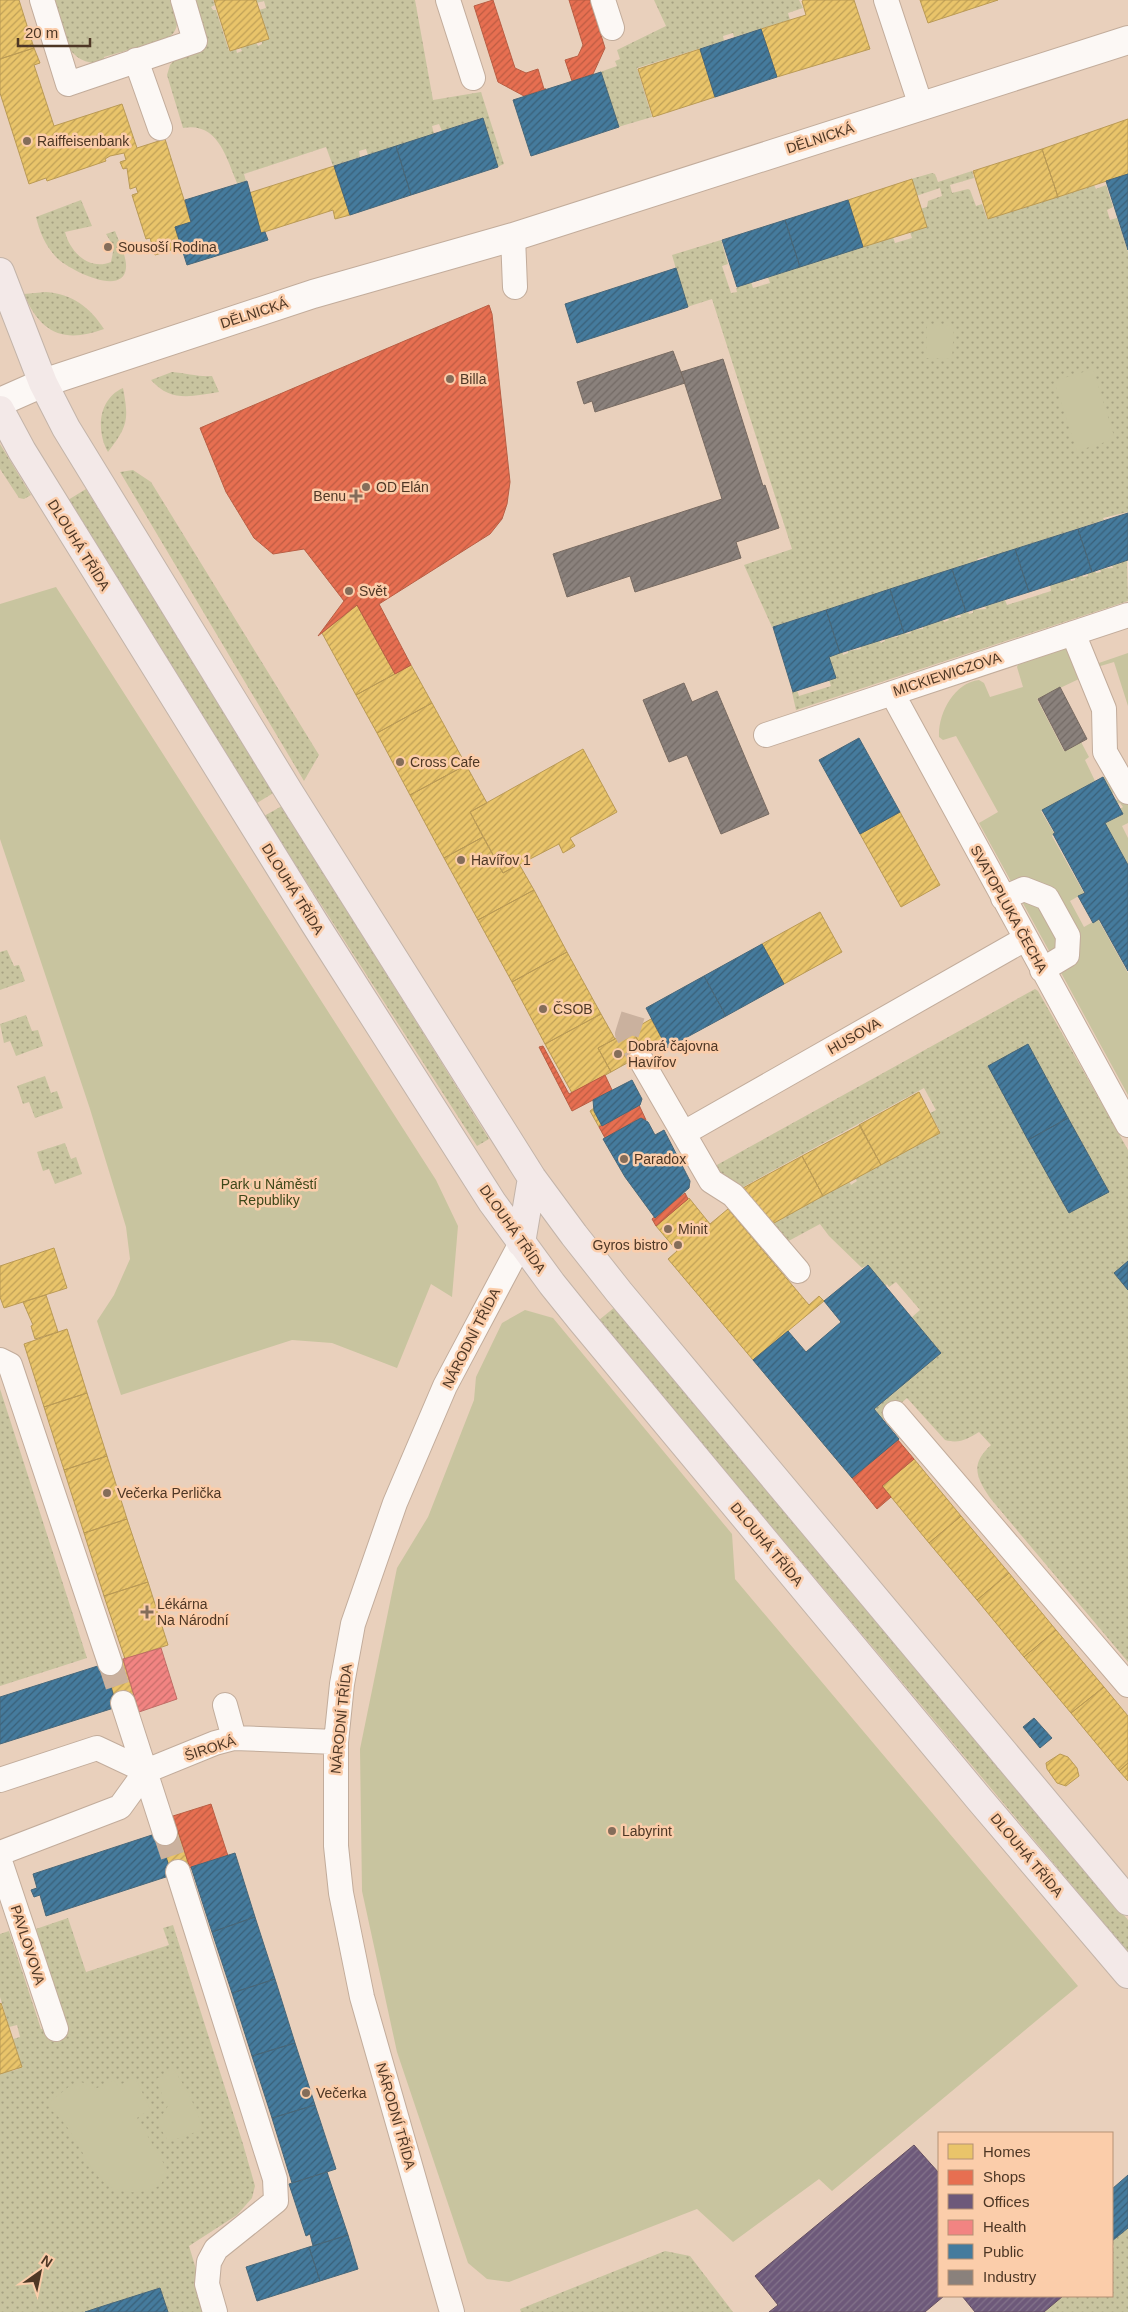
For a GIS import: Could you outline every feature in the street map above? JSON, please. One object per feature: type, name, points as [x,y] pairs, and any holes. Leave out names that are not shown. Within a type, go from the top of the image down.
[{"type":"main road","points":[[0,272],[43,383],[66,428],[266,754],[532,1178],[574,1235],[620,1292],[1128,1901]]},
{"type":"main road","name":"DLOUHÁ TŘÍDA","points":[[0,410],[22,452],[315,924],[492,1202],[521,1243],[581,1320],[974,1793],[1128,1974]]},
{"type":"main road","name":"NÁRODNÍ TŘÍDA","points":[[521,1243],[532,1178]]},
{"type":"street","points":[[42,0],[68,84],[194,41],[183,0]]},
{"type":"street","points":[[448,0],[473,78]]},
{"type":"street","points":[[603,0],[612,28]]},
{"type":"street","points":[[886,0],[921,106]]},
{"type":"street","name":"DĚLNICKÁ","points":[[0,402],[43,383],[313,294],[513,237],[1128,40]]},
{"type":"street","points":[[136,60],[160,128]]},
{"type":"street","points":[[513,237],[515,288]]},
{"type":"street","name":"MICKIEWICZOVA","points":[[766,735],[1128,615]]},
{"type":"street","points":[[1072,633],[1104,709],[1105,752],[1128,792]]},
{"type":"street","name":"SVATOPLUKA ČECHA","points":[[892,693],[1128,1125]]},
{"type":"street","points":[[1003,898],[1024,890],[1047,898],[1068,936],[1067,955],[1042,970]]},
{"type":"street","name":"HUSOVA","points":[[684,1133],[1025,939]]},
{"type":"street","points":[[641,1060],[711,1181],[733,1195],[798,1271]]},
{"type":"street","name":"NÁRODNÍ TŘÍDA","points":[[452,2312],[360,1988],[341,1893],[336,1846],[336,1742],[342,1684],[353,1624],[395,1503],[446,1386],[521,1243]]},
{"type":"street","points":[[0,1360],[10,1365],[110,1664]]},
{"type":"street","points":[[895,1413],[1128,1685]]},
{"type":"street","points":[[123,1703],[165,1833]]},
{"type":"street","points":[[225,1705],[234,1738]]},
{"type":"street","name":"ŠIROKÁ","points":[[146,1771],[215,1743],[234,1738],[336,1742]]},
{"type":"street","points":[[0,1780],[97,1748],[146,1771]]},
{"type":"street","points":[[0,1853],[120,1807],[146,1771]]},
{"type":"street","name":"PAVLOVOVA","points":[[0,1861],[56,2029]]},
{"type":"street","points":[[178,1872],[275,2179],[276,2201],[216,2249],[209,2262],[207,2284],[215,2312]]},
{"type":"green space","points":[[52,0],[173,0],[177,24],[171,36],[158,44],[130,54],[128,50],[104,57],[105,62],[92,63],[81,59],[73,53],[67,44],[62,34]]},
{"type":"green space","points":[[189,0],[213,0],[215,5],[211,7],[213,10],[216,10],[229,51],[236,49],[237,53],[242,51],[240,47],[256,42],[258,46],[262,44],[259,10],[266,8],[264,1],[256,3],[255,0],[415,0],[433,100],[481,92],[504,164],[497,167],[481,118],[442,131],[439,124],[432,126],[434,134],[368,155],[366,149],[359,151],[360,157],[333,166],[326,147],[244,174],[246,181],[237,183],[219,143],[213,136],[205,130],[183,128],[167,75],[170,65],[179,55]]},
{"type":"green space","points":[[654,0],[799,0],[803,8],[788,13],[790,20],[734,37],[733,33],[723,36],[724,41],[637,68],[652,117],[618,127],[600,72],[617,66],[615,61],[620,59],[617,50],[666,26]]},
{"type":"green space","points":[[972,171],[974,178],[950,185],[952,193],[970,190],[976,206],[982,204],[987,219],[1094,185],[1096,189],[1106,185],[1113,207],[1107,210],[1110,220],[1117,218],[1128,252],[1128,512],[1103,518],[1104,520],[988,558],[987,556],[977,559],[978,561],[772,627],[744,565],[792,549],[712,299],[687,307],[672,255],[721,240],[728,264],[722,266],[731,293],[737,292],[736,288],[751,282],[753,288],[770,283],[768,277],[893,237],[895,243],[912,238],[910,232],[920,209],[927,207],[928,201],[942,196],[940,188],[916,196],[911,179],[932,173],[935,174],[938,182]]},
{"type":"green space","points":[[81,200],[92,226],[65,232],[71,246],[76,253],[88,262],[103,264],[111,262],[114,247],[106,234],[115,231],[126,264],[123,277],[116,281],[106,281],[83,274],[63,263],[50,249],[42,234],[36,217]]},
{"type":"green space","points":[[55,293],[80,303],[93,314],[104,329],[77,335],[65,335],[55,332],[38,318],[24,294]]},
{"type":"green space","points":[[927,324],[954,326],[952,359],[926,358]]},
{"type":"green space","points":[[1093,369],[1115,439],[1077,451],[1054,381]]},
{"type":"green space","points":[[172,372],[212,376],[219,392],[191,396],[174,395],[166,392],[151,380]]},
{"type":"green space","points":[[123,388],[126,408],[125,422],[120,436],[108,452],[102,435],[102,416],[108,400]]},
{"type":"green space","points":[[0,444],[31,495],[24,499],[19,498],[0,469]]},
{"type":"green space","points":[[133,470],[151,482],[319,755],[304,781],[120,472]]},
{"type":"green space","points":[[86,489],[275,792],[257,803],[68,500]]},
{"type":"green space","points":[[1127,560],[1128,601],[796,710],[792,692],[797,690],[799,696],[831,686],[829,680],[835,678],[828,657],[842,652],[843,655],[848,653],[848,651],[861,649],[860,646],[879,640],[881,643],[885,641],[885,638],[898,637],[897,634],[905,632],[906,634],[911,633],[910,630],[923,629],[923,626],[943,620],[944,622],[949,620],[948,618],[955,616],[956,618],[961,617],[960,614],[968,612],[969,614],[973,613],[973,610],[986,609],[985,606],[1005,600],[1007,605],[1051,591],[1050,585],[1070,579],[1071,581],[1075,580],[1075,577],[1082,575],[1083,577],[1088,576],[1087,573],[1101,572],[1100,569],[1113,568],[1112,565]]},
{"type":"green space","name":"Park u Náměstí Republiky","points":[[56,587],[436,1180],[458,1226],[452,1297],[431,1284],[397,1368],[332,1343],[292,1340],[121,1395],[97,1321],[114,1295],[130,1259],[126,1227],[90,1109],[0,839],[0,604]]},
{"type":"green space","points":[[1051,648],[1067,648],[1081,678],[1037,699],[1064,751],[1081,742],[1089,757],[1085,760],[1095,781],[1041,811],[1054,833],[1052,836],[1084,893],[1070,901],[1084,927],[1098,919],[1128,973],[1128,1095],[979,823],[998,812],[956,736],[943,740],[939,737],[941,718],[945,709],[955,693],[962,687],[970,682],[979,680],[984,683],[990,697],[1023,687],[1017,667],[1019,661]]},
{"type":"green space","points":[[1128,653],[1128,706],[1114,662],[1097,667],[1096,664]]},
{"type":"green space","points":[[1110,772],[1128,804],[1128,823],[1122,826],[1128,838],[1128,867],[1104,824],[1122,814],[1120,809],[1123,807],[1120,803],[1117,804],[1115,801],[1119,799],[1115,792],[1111,794],[1102,778]]},
{"type":"green space","points":[[282,806],[489,1139],[477,1146],[264,816]]},
{"type":"green space","points":[[7,950],[14,966],[19,965],[25,981],[0,990],[0,952]]},
{"type":"green space","points":[[1035,989],[1038,991],[1128,1150],[1128,1662],[990,1498],[981,1484],[977,1471],[980,1458],[991,1445],[979,1432],[959,1441],[945,1440],[907,1398],[882,1420],[873,1410],[911,1318],[920,1310],[896,1282],[889,1287],[887,1284],[885,1286],[867,1265],[862,1268],[829,1236],[820,1224],[783,1244],[765,1227],[849,1181],[851,1185],[857,1181],[855,1178],[940,1131],[930,1113],[936,1110],[924,1088],[743,1187],[746,1193],[741,1197],[715,1166]]},
{"type":"green space","points":[[26,1015],[32,1031],[38,1030],[43,1046],[16,1056],[10,1041],[4,1043],[0,1024]]},
{"type":"green space","points":[[45,1076],[51,1093],[57,1091],[63,1108],[35,1118],[29,1102],[23,1104],[17,1086]]},
{"type":"green space","points":[[65,1143],[71,1159],[76,1157],[82,1174],[55,1184],[49,1169],[43,1171],[37,1152]]},
{"type":"green space","points":[[615,1307],[1128,1920],[1128,1952],[599,1320]]},
{"type":"green space","points":[[525,1310],[553,1318],[732,1534],[735,1579],[1078,1986],[832,2191],[819,2179],[733,2242],[697,2209],[509,2282],[487,2279],[468,2263],[397,2052],[362,1891],[360,1749],[397,1568],[428,1517],[474,1400],[476,1377],[502,1323]]},
{"type":"green space","points":[[0,1389],[87,1658],[0,1686]]},
{"type":"green space","points":[[68,1918],[86,1972],[169,1945],[163,1928],[173,1925],[255,2186],[252,2198],[237,2215],[189,2246],[209,2312],[0,2312],[0,2073],[11,2069],[12,2071],[18,2069],[18,2066],[21,2065],[13,2039],[20,2037],[17,2025],[9,2027],[0,1997],[0,1934],[9,1931],[41,2029],[48,2028],[43,1969],[48,1967],[44,1952],[30,1931]]},
{"type":"green space","points":[[173,2068],[189,2094],[204,2129],[174,2140],[167,2139],[157,2123],[168,2106],[155,2080]]},
{"type":"green space","points":[[135,2077],[150,2109],[137,2118],[167,2169],[163,2181],[158,2186],[145,2191],[125,2192],[110,2186],[99,2177],[62,2120],[49,2109],[51,2101],[71,2085],[81,2082],[97,2088],[114,2080],[118,2086]]},
{"type":"green space","points":[[1128,2227],[1128,2312],[1043,2312],[1061,2297],[1113,2297],[1113,2240]]},
{"type":"green space","points":[[665,2251],[690,2256],[733,2312],[521,2312],[520,2309]]},
{"type":"building: Homes","points":[[0,0],[19,0],[34,48],[0,59]]},
{"type":"building: Homes","points":[[214,0],[256,0],[269,39],[230,51]]},
{"type":"building: Homes","points":[[804,0],[854,0],[870,49],[777,77],[761,29],[806,15],[802,1]]},
{"type":"building: Homes","points":[[920,0],[998,0],[928,23]]},
{"type":"building: Homes","points":[[34,48],[40,63],[34,65],[54,126],[122,104],[137,148],[165,139],[191,222],[175,227],[181,247],[155,255],[150,238],[146,239],[132,195],[138,193],[136,187],[130,189],[127,168],[123,169],[120,162],[126,160],[124,153],[110,156],[105,159],[106,161],[47,181],[46,178],[29,184],[0,93],[0,59]]},
{"type":"building: Homes","points":[[700,49],[715,97],[653,117],[638,69]]},
{"type":"building: Homes","points":[[1128,119],[1128,174],[1058,197],[1042,149]]},
{"type":"building: Homes","points":[[1042,149],[1058,197],[988,219],[973,171]]},
{"type":"building: Homes","points":[[334,166],[350,215],[335,219],[333,210],[261,233],[249,193]]},
{"type":"building: Homes","points":[[912,179],[927,227],[863,247],[848,200]]},
{"type":"building: Homes","points":[[357,605],[395,674],[356,695],[322,633]]},
{"type":"building: Homes","points":[[411,665],[432,703],[377,733],[356,695]]},
{"type":"building: Homes","points":[[432,703],[466,765],[410,795],[377,733]]},
{"type":"building: Homes","points":[[583,749],[617,812],[570,838],[575,846],[563,853],[559,844],[503,873],[470,812]]},
{"type":"building: Homes","points":[[466,765],[487,803],[470,812],[483,837],[444,858],[410,795]]},
{"type":"building: Homes","points":[[900,812],[940,885],[901,907],[860,834]]},
{"type":"building: Homes","points":[[483,837],[503,873],[519,864],[534,890],[478,920],[444,858]]},
{"type":"building: Homes","points":[[534,890],[567,952],[512,982],[478,920]]},
{"type":"building: Homes","points":[[820,912],[842,952],[784,984],[762,944]]},
{"type":"building: Homes","points":[[567,952],[601,1014],[545,1044],[512,982]]},
{"type":"building: Homes","points":[[601,1014],[615,1039],[598,1048],[611,1072],[572,1093],[545,1044]]},
{"type":"building: Homes","points":[[651,1019],[664,1042],[644,1055],[645,1053],[632,1030]]},
{"type":"building: Homes","points":[[632,1030],[645,1053],[611,1072],[598,1048]]},
{"type":"building: Homes","points":[[919,1092],[940,1133],[881,1165],[859,1125]]},
{"type":"building: Homes","points":[[594,1108],[602,1125],[599,1127],[590,1111]]},
{"type":"building: Homes","points":[[860,1125],[881,1165],[823,1196],[802,1156]]},
{"type":"building: Homes","points":[[802,1156],[823,1196],[765,1228],[743,1188]]},
{"type":"building: Homes","points":[[689,1198],[710,1224],[728,1209],[809,1305],[819,1296],[824,1301],[753,1360],[668,1259],[677,1251],[656,1226]]},
{"type":"building: Homes","points":[[54,1248],[67,1288],[4,1308],[0,1297],[0,1266]]},
{"type":"building: Homes","points":[[46,1295],[58,1332],[35,1339],[31,1326],[33,1325],[23,1302]]},
{"type":"building: Homes","points":[[67,1329],[87,1393],[44,1407],[24,1344]]},
{"type":"building: Homes","points":[[87,1393],[107,1456],[64,1470],[44,1407]]},
{"type":"building: Homes","points":[[107,1456],[127,1519],[84,1533],[64,1470]]},
{"type":"building: Homes","points":[[914,1459],[961,1516],[929,1543],[882,1486]]},
{"type":"building: Homes","points":[[961,1516],[1009,1573],[977,1600],[929,1543]]},
{"type":"building: Homes","points":[[127,1519],[148,1582],[104,1596],[84,1533]]},
{"type":"building: Homes","points":[[1009,1573],[1056,1630],[1024,1657],[977,1600]]},
{"type":"building: Homes","points":[[148,1582],[168,1645],[125,1659],[104,1596]]},
{"type":"building: Homes","points":[[1056,1630],[1104,1687],[1071,1713],[1024,1657]]},
{"type":"building: Homes","points":[[123,1659],[135,1699],[117,1705],[104,1665]]},
{"type":"building: Homes","points":[[1104,1687],[1128,1716],[1128,1763],[1119,1771],[1071,1713]]},
{"type":"building: Homes","points":[[1060,1754],[1068,1757],[1077,1768],[1079,1776],[1066,1786],[1057,1783],[1047,1769],[1046,1763]]},
{"type":"building: Homes","points":[[1128,1763],[1128,1781],[1119,1771]]},
{"type":"building: Homes","points":[[177,1829],[190,1868],[171,1874],[159,1835]]},
{"type":"building: Homes","points":[[0,2004],[22,2067],[0,2074]]},
{"type":"building: Shops","points":[[493,0],[515,68],[526,73],[538,69],[544,89],[546,89],[524,96],[498,82],[474,6]]},
{"type":"building: Shops","points":[[569,0],[590,0],[605,48],[593,74],[572,81],[565,60],[578,56],[583,45]]},
{"type":"building: Shops","name":"OD Elán","points":[[489,305],[492,314],[510,482],[507,504],[502,519],[490,534],[379,604],[411,665],[395,674],[357,605],[318,636],[344,601],[304,549],[273,554],[254,538],[226,492],[200,428]]},
{"type":"building: Shops","points":[[543,1046],[569,1094],[605,1075],[612,1090],[572,1111],[539,1047]]},
{"type":"building: Shops","points":[[639,1105],[646,1120],[638,1119],[605,1138],[599,1127]]},
{"type":"building: Shops","points":[[685,1193],[688,1199],[656,1226],[652,1219]]},
{"type":"building: Shops","points":[[898,1440],[914,1459],[882,1486],[891,1497],[877,1509],[852,1478]]},
{"type":"building: Shops","points":[[211,1804],[228,1856],[190,1868],[173,1816]]},
{"type":"building: Offices","points":[[914,2145],[938,2172],[938,2297],[943,2297],[925,2312],[769,2312],[778,2305],[755,2276]]},
{"type":"building: Offices","points":[[963,2297],[1062,2297],[1044,2312],[975,2312]]},
{"type":"building: Health","points":[[161,1648],[177,1699],[139,1712],[123,1659]]},
{"type":"building: Public","points":[[761,29],[777,77],[715,97],[700,49]]},
{"type":"building: Public","points":[[601,72],[619,127],[531,156],[513,100]]},
{"type":"building: Public","points":[[483,118],[498,167],[411,195],[396,146]]},
{"type":"building: Public","points":[[396,146],[411,195],[350,215],[334,166]]},
{"type":"building: Public","points":[[1128,174],[1128,250],[1106,181]]},
{"type":"building: Public","points":[[247,181],[261,233],[265,232],[268,240],[187,265],[175,227],[191,222],[185,200]]},
{"type":"building: Public","points":[[848,200],[863,247],[800,267],[785,220]]},
{"type":"building: Public","points":[[785,220],[800,267],[737,287],[722,240]]},
{"type":"building: Public","points":[[676,268],[688,307],[577,343],[565,304]]},
{"type":"building: Public","points":[[1128,513],[1128,560],[1092,572],[1078,529]]},
{"type":"building: Public","points":[[1078,529],[1092,572],[1029,592],[1015,549]]},
{"type":"building: Public","points":[[1015,549],[1029,592],[966,612],[952,569]]},
{"type":"building: Public","points":[[952,569],[966,612],[904,633],[890,589]]},
{"type":"building: Public","points":[[890,589],[904,633],[840,653],[826,610]]},
{"type":"building: Public","points":[[826,610],[840,653],[829,657],[836,678],[793,692],[773,627]]},
{"type":"building: Public","points":[[859,738],[900,812],[860,834],[819,760]]},
{"type":"building: Public","points":[[1103,777],[1123,814],[1105,823],[1128,865],[1128,971],[1099,919],[1093,923],[1078,896],[1085,893],[1042,810]]},
{"type":"building: Public","points":[[762,944],[784,984],[726,1016],[704,976]]},
{"type":"building: Public","points":[[704,976],[726,1016],[667,1048],[646,1008]]},
{"type":"building: Public","points":[[1028,1044],[1068,1118],[1028,1140],[988,1066]]},
{"type":"building: Public","points":[[632,1080],[642,1099],[640,1105],[602,1126],[594,1111],[593,1100]]},
{"type":"building: Public","points":[[641,1118],[648,1122],[655,1135],[664,1130],[690,1181],[689,1188],[655,1218],[625,1177],[603,1139]]},
{"type":"building: Public","points":[[1068,1118],[1109,1192],[1069,1213],[1028,1140]]},
{"type":"building: Public","points":[[1128,1261],[1128,1290],[1114,1273]]},
{"type":"building: Public","points":[[868,1265],[941,1353],[874,1409],[899,1439],[852,1478],[753,1360],[788,1331],[806,1352],[841,1322],[824,1301]]},
{"type":"building: Public","points":[[104,1664],[117,1707],[0,1744],[0,1697]]},
{"type":"building: Public","points":[[1034,1718],[1052,1738],[1040,1748],[1023,1727]]},
{"type":"building: Public","points":[[158,1833],[172,1875],[46,1916],[40,1895],[34,1897],[31,1890],[37,1888],[33,1874]]},
{"type":"building: Public","points":[[235,1853],[255,1917],[212,1932],[191,1867]]},
{"type":"building: Public","points":[[255,1917],[275,1979],[232,1993],[212,1932]]},
{"type":"building: Public","points":[[275,1979],[295,2043],[252,2056],[232,1993]]},
{"type":"building: Public","points":[[295,2043],[315,2105],[272,2118],[252,2056]]},
{"type":"building: Public","points":[[315,2105],[336,2169],[292,2183],[272,2118]]},
{"type":"building: Public","points":[[327,2172],[348,2235],[313,2246],[310,2234],[306,2236],[289,2184]]},
{"type":"building: Public","points":[[1128,2175],[1128,2228],[1113,2240],[1113,2188]]},
{"type":"building: Public","points":[[348,2235],[358,2269],[320,2281],[309,2247]]},
{"type":"building: Public","points":[[309,2247],[320,2281],[257,2301],[246,2267]]},
{"type":"building: Public","points":[[160,2288],[168,2312],[99,2312],[97,2308]]},
{"type":"building: Public","points":[[97,2308],[99,2312],[85,2312]]},
{"type":"building: Industry","points":[[673,351],[685,383],[595,412],[592,401],[584,404],[577,382]]},
{"type":"building: Industry","points":[[723,359],[763,486],[765,485],[779,528],[736,542],[741,558],[635,592],[630,576],[567,597],[553,554],[722,499],[681,372]]},
{"type":"building: Industry","points":[[684,683],[692,702],[717,691],[769,814],[721,834],[687,755],[669,762],[643,700]]},
{"type":"building: Industry","points":[[1060,687],[1087,739],[1065,751],[1038,699]]},
{"type":"tunnel","points":[[633,1015],[627,1034],[641,1060]]},
{"type":"tunnel","points":[[110,1663],[123,1703]]},
{"type":"tunnel","points":[[165,1833],[178,1872]]},
{"type":"place","name":"Raiffeisenbank","points":[[27,141]]},
{"type":"place","name":"Sousoší Rodina","points":[[108,247]]},
{"type":"place","name":"Billa","points":[[450,379]]},
{"type":"place","name":"OD Elán","points":[[366,487]]},
{"type":"place","name":"Benu","points":[[356,496]]},
{"type":"place","name":"Svět","points":[[349,591]]},
{"type":"place","name":"Cross Cafe","points":[[400,762]]},
{"type":"place","name":"Havířov 1","points":[[461,860]]},
{"type":"place","name":"ČSOB","points":[[543,1009]]},
{"type":"place","name":"Dobrá čajovna Havířov","points":[[618,1054]]},
{"type":"place","name":"Paradox","points":[[624,1159]]},
{"type":"place","name":"Minit","points":[[668,1229]]},
{"type":"place","name":"Gyros bistro","points":[[678,1245]]},
{"type":"place","name":"Večerka Perlička","points":[[107,1493]]},
{"type":"place","name":"Lékárna Na Národní","points":[[147,1612]]},
{"type":"place","name":"Labyrint","points":[[612,1831]]},
{"type":"place","name":"Večerka","points":[[306,2093]]}]
